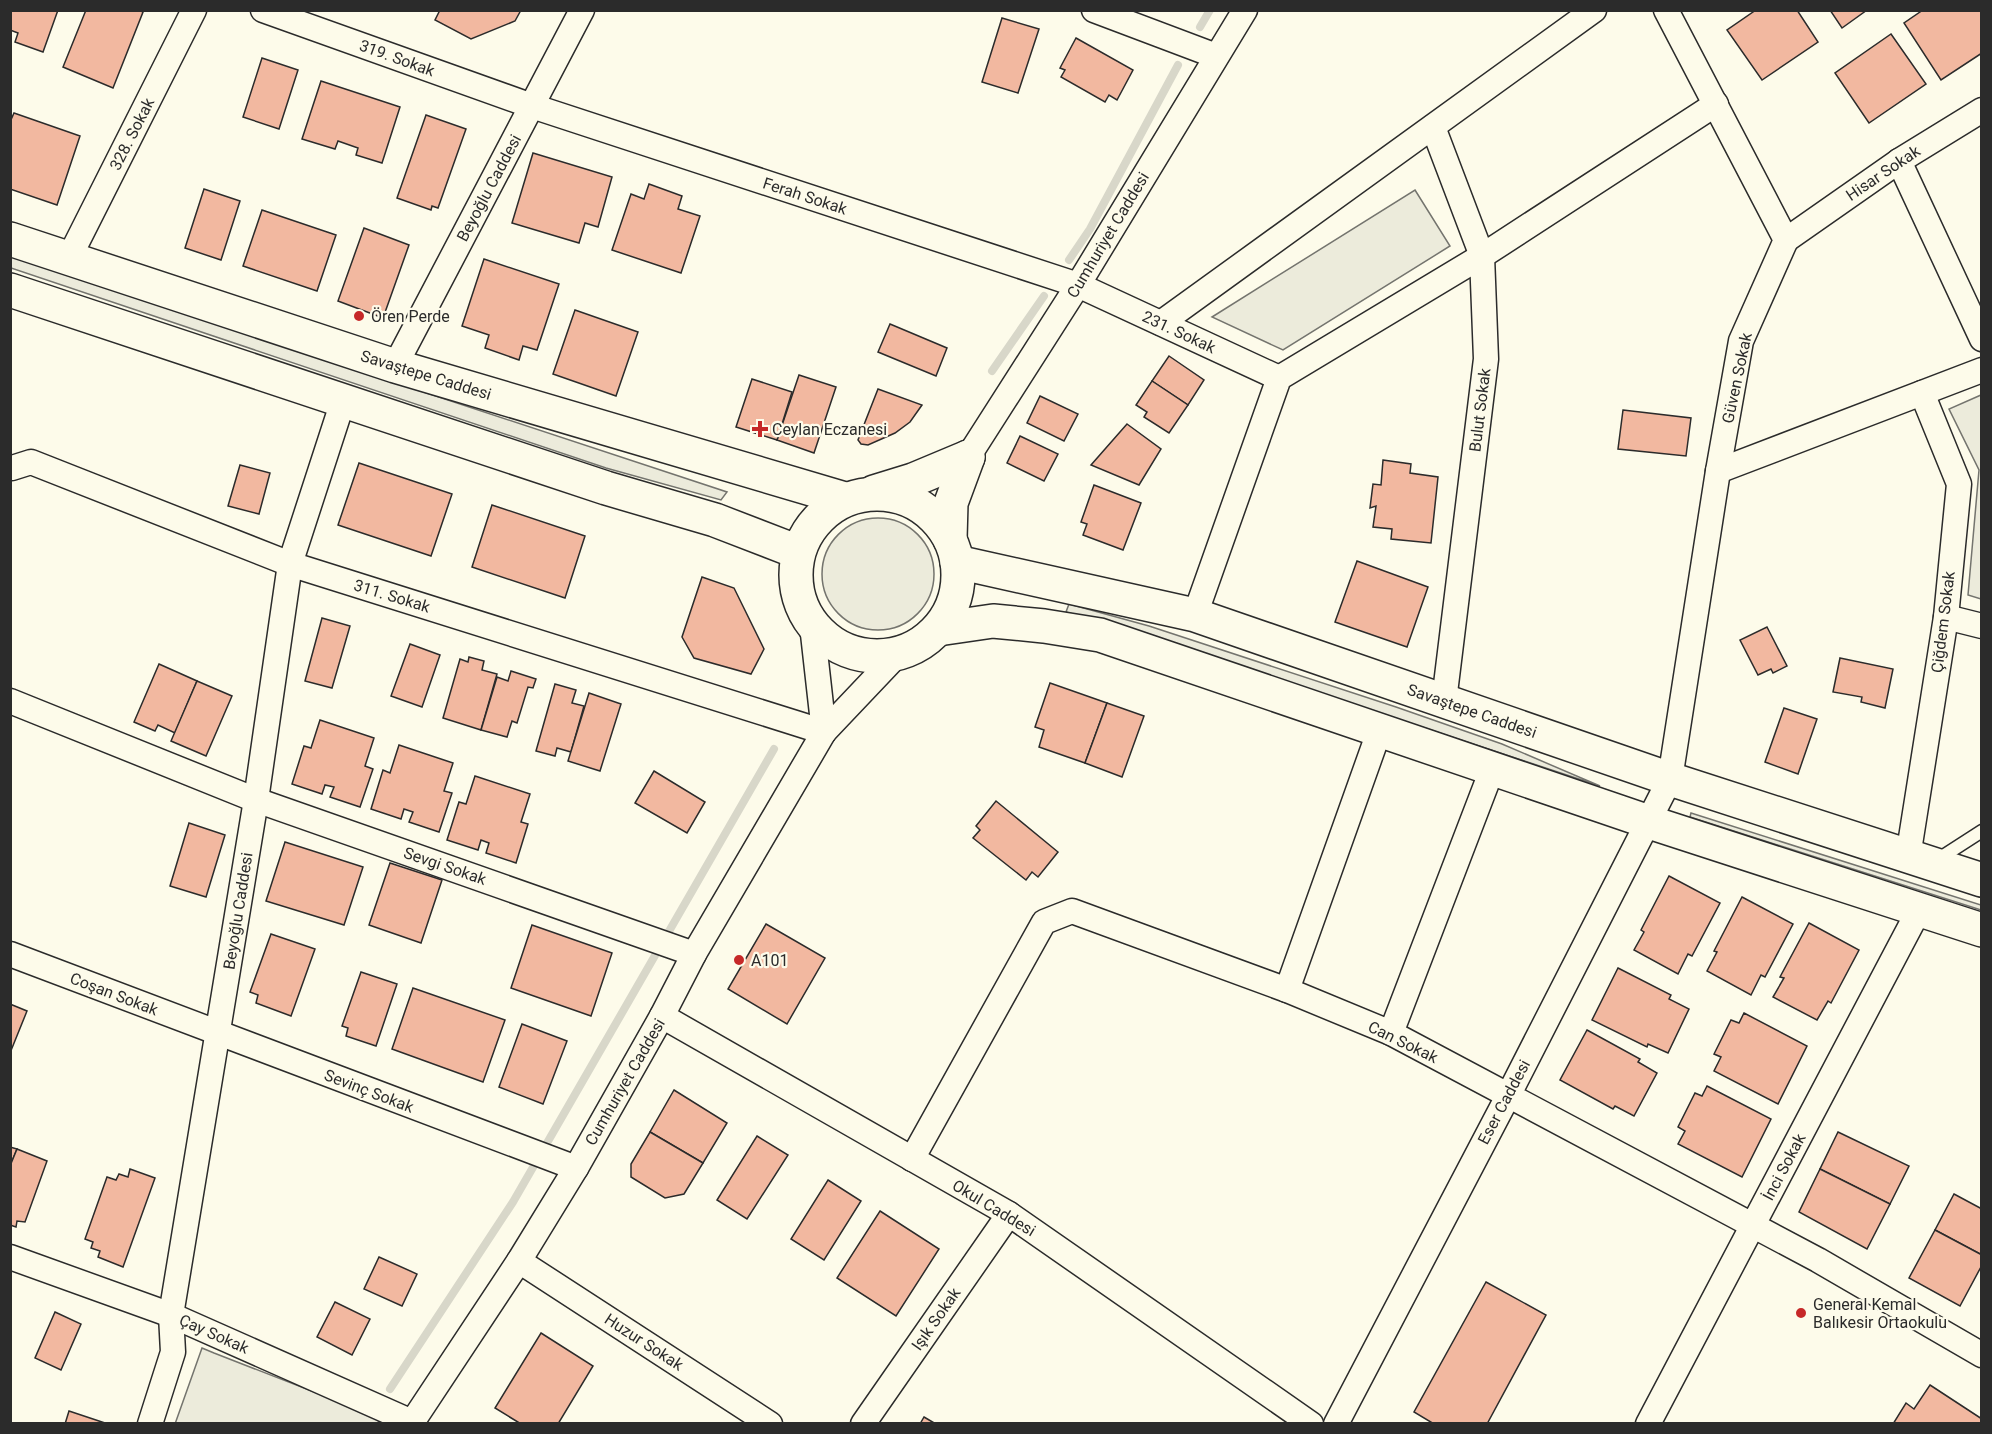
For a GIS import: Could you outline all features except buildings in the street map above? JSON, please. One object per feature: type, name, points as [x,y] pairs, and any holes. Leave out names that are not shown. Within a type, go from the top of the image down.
[{"type":"main road","name":"Savaştepe Caddesi","points":[[10,239],[395,366],[857,496]]},
{"type":"main road","points":[[10,290],[606,488],[715,520],[798,552]]},
{"type":"main road","points":[[968,457],[951,503],[958,586],[951,609],[938,629],[920,645],[897,654],[874,657],[850,652],[829,641],[812,625],[800,602],[795,577],[798,552],[808,530],[824,512],[857,496],[913,480],[968,457]]},
{"type":"main road","points":[[857,496],[893,495],[916,504],[936,519],[954,551]]},
{"type":"main road","name":"Savaştepe Caddesi","points":[[954,551],[1195,615],[1670,779],[1982,880]]},
{"type":"main road","points":[[938,629],[993,621],[1100,635],[1649,822],[1982,930]]},
{"type":"street","name":"328. Sokak","points":[[69,258],[194,10]]},
{"type":"street","name":"319. Sokak","points":[[263,10],[532,106]]},
{"type":"street","name":"Beyoğlu Caddesi","points":[[395,366],[582,10]]},
{"type":"street","points":[[1094,10],[1216,56]]},
{"type":"street","name":"Cumhuriyet Caddesi","points":[[968,457],[1078,285],[1245,10]]},
{"type":"street","points":[[1161,323],[1594,10]]},
{"type":"street","points":[[1671,13],[1786,240]]},
{"type":"street","points":[[1195,615],[1279,378],[1482,256],[1716,104]]},
{"type":"street","name":"Ferah Sokak","points":[[532,106],[1078,285]]},
{"type":"street","name":"Hisar Sokak","points":[[1786,240],[1899,160],[1982,110]]},
{"type":"street","name":"Bulut Sokak","points":[[1433,127],[1482,256],[1486,359],[1444,701]]},
{"type":"street","points":[[1899,160],[1982,339]]},
{"type":"street","name":"Güven Sokak","points":[[1670,779],[1718,471],[1741,341],[1786,240]]},
{"type":"street","name":"231. Sokak","points":[[1078,285],[1279,378]]},
{"type":"street","points":[[1718,471],[1982,370]]},
{"type":"street","name":"Çiğdem Sokak","points":[[1919,861],[1959,484],[1923,393]]},
{"type":"street","name":"Beyoğlu Caddesi","points":[[150,1424],[173,1352],[171,1315],[256,800],[290,564],[343,401]]},
{"type":"street","name":"311. Sokak","points":[[11,469],[31,462],[290,564],[824,732]]},
{"type":"street","points":[[1946,617],[1982,626]]},
{"type":"street","points":[[812,625],[824,732]]},
{"type":"street","name":"Cumhuriyet Caddesi","points":[[412,1423],[519,1261],[576,1168],[662,1016],[694,954],[824,732],[897,654]]},
{"type":"street","name":"Sevgi Sokak","points":[[10,701],[256,800],[694,954]]},
{"type":"street","points":[[1287,990],[1380,729]]},
{"type":"street","points":[[1391,1033],[1493,767]]},
{"type":"street","name":"Eser Caddesi","points":[[1336,1424],[1508,1096],[1670,779]]},
{"type":"street","name":"İnci Sokak","points":[[1648,1424],[1919,910]]},
{"type":"street","name":"Can Sokak","points":[[912,1159],[1044,922],[1072,911],[1287,990],[1391,1033],[1979,1347]]},
{"type":"street","name":"Coşan Sokak","points":[[10,954],[218,1034]]},
{"type":"street","name":"Okul Caddesi","points":[[662,1016],[1009,1214],[1311,1424]]},
{"type":"street","name":"Sevinç Sokak","points":[[218,1034],[576,1168]]},
{"type":"street","name":"Işık Sokak","points":[[863,1424],[1009,1214]]},
{"type":"street","name":"Çay Sokak","points":[[10,1257],[171,1315],[412,1423]]},
{"type":"street","name":"Huzur Sokak","points":[[519,1261],[738,1415],[770,1424]]},
{"type":"lane","points":[[1919,861],[1982,831]]},
{"type":"shaded area","points":[[1415,190],[1450,246],[1283,350],[1212,317]]},
{"type":"shaded area","points":[[11,256],[727,492],[721,500],[606,468],[11,268]]},
{"type":"shaded area","points":[[1981,395],[1981,599],[1968,595],[1979,470],[1949,409]]},
{"type":"shaded area","points":[[878,518],[900,522],[918,534],[930,552],[934,574],[930,596],[918,614],[900,626],[878,630],[856,626],[838,614],[826,596],[822,574],[826,552],[838,534],[856,522]]},
{"type":"shaded area","points":[[1069,604],[1149,626],[1396,707],[1502,744],[1600,786],[1126,629],[1066,612]]},
{"type":"shaded area","points":[[1691,813],[1981,905],[1981,910],[1690,817]]},
{"type":"shaded area","points":[[202,1348],[381,1418],[377,1424],[175,1424]]},
{"type":"waterway","points":[[1200,27],[1210,10]]},
{"type":"waterway","points":[[1069,260],[1090,229],[1178,65]]},
{"type":"waterway","points":[[992,371],[1044,296]]},
{"type":"waterway","points":[[390,1389],[513,1202],[774,749]]},
{"type":"place","name":"Ören Perde","points":[[359,316]]},
{"type":"place","name":"Ceylan Eczanesi","points":[[760,429]]},
{"type":"place","name":"A101","points":[[739,960]]},
{"type":"place","name":"General Kemal Balıkesir Ortaokulu","points":[[1801,1313]]}]
